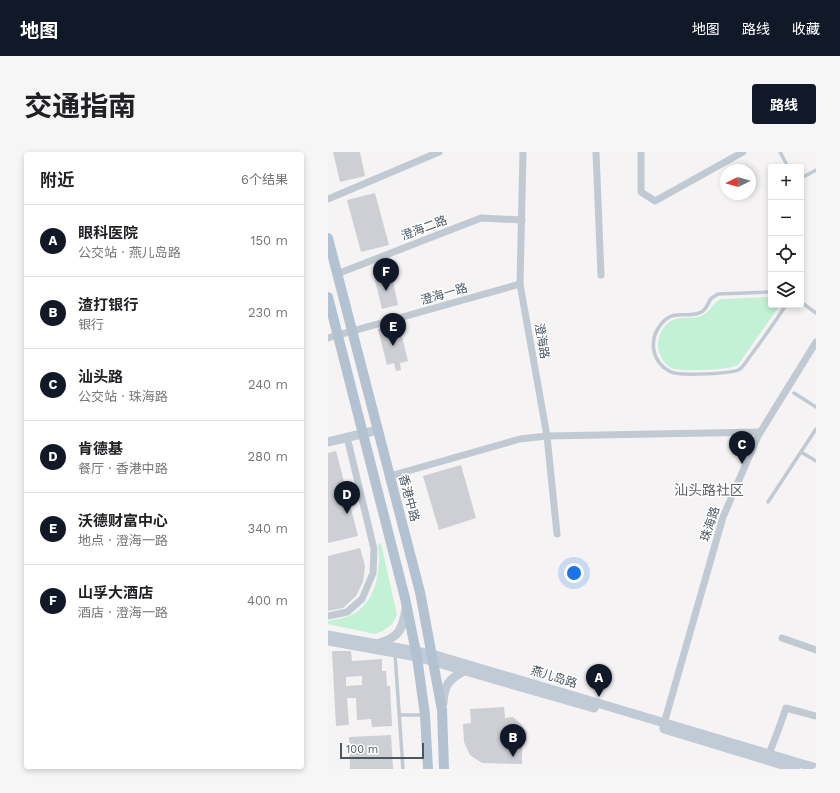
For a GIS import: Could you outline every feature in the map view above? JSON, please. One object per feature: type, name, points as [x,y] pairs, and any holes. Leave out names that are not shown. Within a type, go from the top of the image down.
[{"type":"main road","name":"香港中路","points":[[328,238],[420,592],[442,710],[444,769]]},
{"type":"main road","points":[[328,297],[333,337],[364,433],[406,606],[416,654],[425,714],[428,769]]},
{"type":"main road","points":[[328,442],[378,430]]},
{"type":"main road","points":[[377,643],[394,638],[401,630],[404,622],[406,606]]},
{"type":"main road","name":"燕儿岛路","points":[[328,635],[377,643],[432,658],[663,726],[796,769]]},
{"type":"main road","name":"燕儿岛路","points":[[328,641],[395,654],[416,654]]},
{"type":"main road","name":"燕儿岛路","points":[[432,658],[464,671],[816,768]]},
{"type":"main road","points":[[442,710],[443,693],[448,682],[464,671]]},
{"type":"street","points":[[328,199],[439,152]]},
{"type":"street","points":[[596,152],[601,275]]},
{"type":"street","points":[[641,152],[641,192],[655,201],[743,152]]},
{"type":"street","name":"澄海路","points":[[525,153],[520,284],[547,436],[557,534]]},
{"type":"street","name":"澄海二路","points":[[337,274],[481,218],[522,220]]},
{"type":"street","name":"澄海一路","points":[[333,337],[520,284]]},
{"type":"street","name":"珠海路","points":[[663,726],[723,518],[760,432],[816,342]]},
{"type":"street","points":[[390,476],[520,439],[547,436],[760,432]]},
{"type":"street","points":[[328,616],[347,612],[362,599],[373,573],[374,549],[347,437]]},
{"type":"street","points":[[782,638],[816,650]]},
{"type":"street","points":[[768,754],[780,728],[786,708],[816,716]]},
{"type":"lane","points":[[780,152],[786,164]]},
{"type":"lane","points":[[804,176],[816,170]]},
{"type":"lane","points":[[768,292],[718,294],[711,299],[706,308],[699,313],[673,315],[662,323],[655,336],[652,346],[657,360],[663,367],[672,373],[730,373],[740,370],[784,308]]},
{"type":"lane","points":[[804,304],[816,313]]},
{"type":"lane","points":[[794,393],[816,407]]},
{"type":"lane","points":[[768,502],[816,429]]},
{"type":"lane","points":[[801,452],[816,461]]},
{"type":"lane","points":[[395,654],[403,769]]},
{"type":"lane","points":[[399,715],[425,714]]},
{"type":"green space","points":[[768,297],[768,308],[778,308],[738,365],[729,368],[678,370],[667,365],[660,356],[658,348],[659,339],[664,327],[672,320],[699,317],[721,299]]},
{"type":"green space","points":[[381,543],[397,615],[392,624],[383,631],[375,634],[328,624],[328,621],[352,615],[368,600],[376,583],[379,563],[378,544]]},
{"type":"building","points":[[333,152],[360,152],[365,176],[340,182]]},
{"type":"building","points":[[375,193],[389,245],[361,252],[347,200]]},
{"type":"building","points":[[391,272],[398,305],[382,309],[374,276]]},
{"type":"building","points":[[390,326],[391,331],[400,329],[408,361],[400,363],[401,370],[396,371],[394,363],[387,365],[378,329]]},
{"type":"building","points":[[336,451],[358,536],[328,543],[328,453]]},
{"type":"building","points":[[461,465],[476,518],[439,530],[423,476]]},
{"type":"building","points":[[360,548],[365,566],[363,582],[356,596],[343,608],[328,611],[328,556]]},
{"type":"building","points":[[332,651],[351,651],[352,661],[382,659],[382,671],[386,671],[387,686],[390,686],[392,726],[372,727],[371,719],[357,720],[356,698],[347,698],[349,725],[336,726]],"holes":[[[362,676],[362,685],[346,686],[346,677]]]},
{"type":"building","points":[[504,707],[505,718],[513,717],[527,732],[527,741],[522,741],[522,764],[482,763],[470,755],[464,742],[463,724],[471,723],[470,709]]},
{"type":"building","points":[[391,735],[393,769],[350,769],[349,737]]},
{"type":"place","name":"山孚大酒店","points":[[386,291]]},
{"type":"place","name":"沃德财富中心","points":[[393,346]]},
{"type":"place","name":"汕头路","points":[[742,464]]},
{"type":"place","name":"肯德基","points":[[347,514]]},
{"type":"place","name":"眼科医院","points":[[599,697]]},
{"type":"place","name":"渣打银行","points":[[513,757]]},
{"type":"district","name":"汕头路社区","points":[[709,490]]}]
